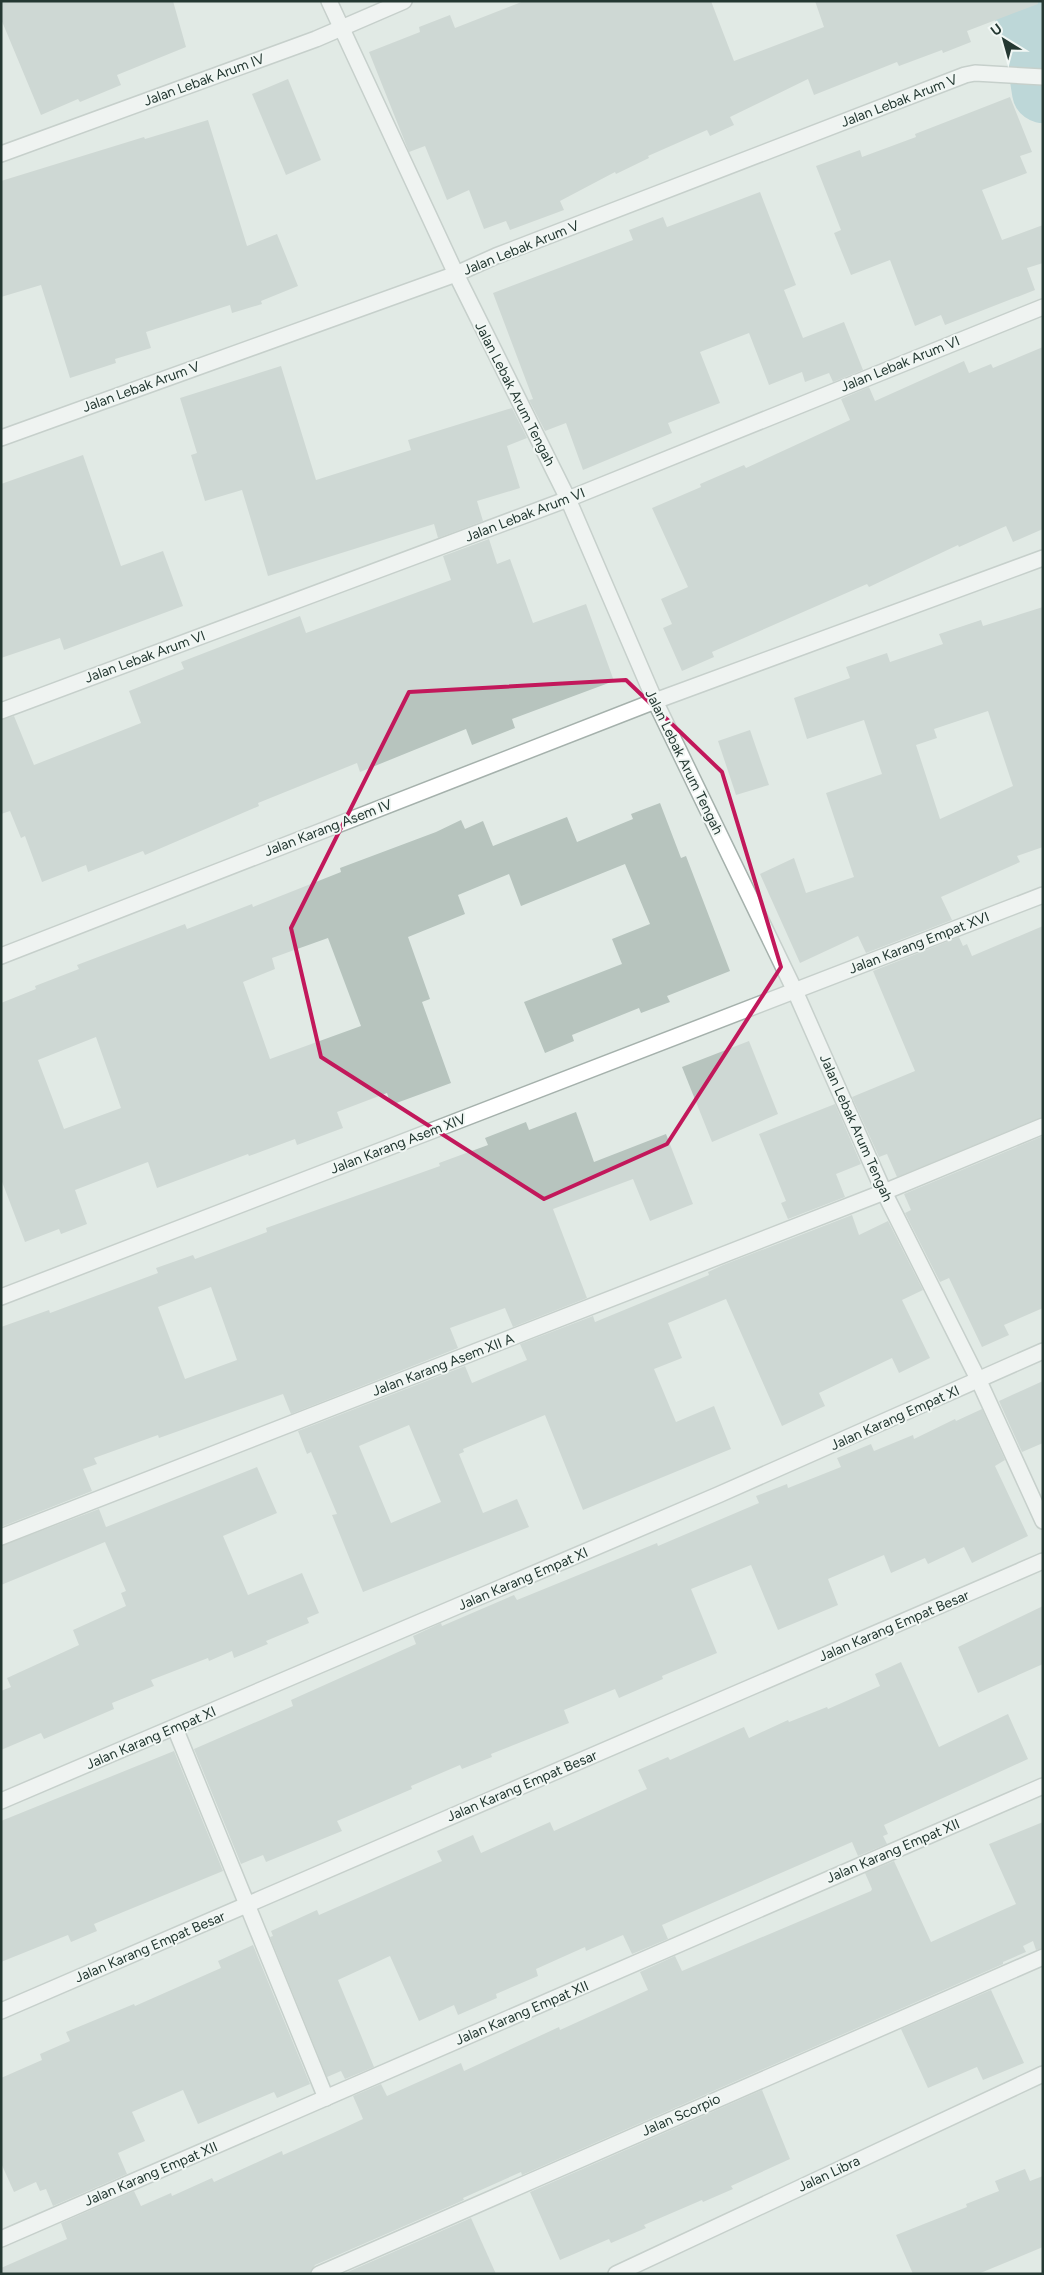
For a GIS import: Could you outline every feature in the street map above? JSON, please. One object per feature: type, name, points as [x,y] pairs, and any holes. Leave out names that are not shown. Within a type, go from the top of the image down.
[{"type":"street","name":"Jalan Lebak Arum Tengah","points":[[329,1],[456,274],[568,499],[654,701],[795,991],[884,1192],[979,1381],[1043,1521]]},
{"type":"street","name":"Jalan Lebak Arum IV","points":[[1,154],[316,39],[404,1]]},
{"type":"street","name":"Jalan Lebak Arum V","points":[[1,438],[456,274],[505,253],[965,75],[975,73],[1038,77]]},
{"type":"street","name":"Jalan Lebak Arum VI","points":[[1,711],[568,499],[1043,306]]},
{"type":"street","points":[[654,701],[1043,558]]},
{"type":"street","name":"Jalan Karang Asem IV","points":[[1,956],[654,701]]},
{"type":"street","name":"Jalan Karang Empat XVI","points":[[795,991],[1043,895]]},
{"type":"street","name":"Jalan Karang Asem XIV","points":[[1,1297],[795,991]]},
{"type":"street","name":"Jalan Karang Asem XII A","points":[[1,1537],[884,1192],[1043,1126]]},
{"type":"street","name":"Jalan Karang Empat XI","points":[[1,1801],[175,1728],[979,1381],[1043,1351]]},
{"type":"street","name":"Jalan Karang Empat Besar","points":[[1,2011],[1043,1561]]},
{"type":"street","points":[[175,1728],[326,2098]]},
{"type":"street","name":"Jalan Karang Empat XII","points":[[1,2239],[1043,1786]]},
{"type":"street","name":"Jalan Scorpio","points":[[319,2274],[1043,1957]]},
{"type":"street","name":"Jalan Libra","points":[[616,2274],[1043,2074]]},
{"type":"highlighted area","points":[[626,680],[722,772],[781,967],[667,1144],[544,1199],[321,1057],[291,928],[409,692]]},
{"type":"building","points":[[1,1],[173,1],[186,47],[117,75],[121,85],[80,102],[78,99],[41,115],[1,19]]},
{"type":"building","points":[[524,1],[711,1],[734,61],[824,27],[815,1],[1038,1],[1038,4],[967,31],[971,42],[943,53],[942,50],[899,66],[897,62],[814,95],[808,79],[730,117],[734,125],[710,136],[707,130],[648,156],[649,158],[616,174],[615,172],[560,201],[564,210],[510,230],[506,221],[484,229],[469,190],[447,200],[425,146],[409,152],[369,52],[420,32],[419,27],[450,15],[455,28]]},
{"type":"building","points":[[288,79],[321,160],[286,175],[252,94]]},
{"type":"building","points":[[1010,97],[1032,152],[1020,156],[1027,173],[982,190],[1002,240],[1043,225],[1043,263],[1027,268],[1035,290],[945,325],[941,315],[915,326],[890,260],[851,275],[834,233],[841,230],[816,166],[860,150],[862,157],[916,137],[915,134]]},
{"type":"building","points":[[208,120],[247,246],[277,234],[298,286],[261,301],[262,304],[232,313],[230,305],[146,332],[151,348],[115,359],[116,363],[70,378],[41,285],[1,297],[1,181],[144,137],[145,139]]},
{"type":"building","points":[[760,192],[796,285],[784,290],[803,338],[844,322],[863,370],[833,382],[829,373],[805,382],[802,372],[769,385],[749,333],[700,352],[720,403],[668,423],[672,433],[583,470],[566,423],[545,431],[529,400],[533,399],[493,293],[633,240],[629,230],[663,217],[667,227]]},
{"type":"building","points":[[1043,347],[1043,529],[1013,542],[1006,526],[959,547],[958,545],[869,587],[867,584],[712,652],[714,657],[682,671],[663,628],[672,624],[661,599],[688,587],[652,508],[701,487],[700,484],[744,465],[746,468],[850,420],[841,399],[869,387],[875,401],[964,361],[969,373],[991,364],[993,368]]},
{"type":"building","points":[[281,366],[316,480],[411,450],[408,440],[512,408],[527,438],[507,446],[520,488],[477,501],[483,521],[438,538],[434,524],[268,576],[242,490],[205,501],[191,455],[197,453],[180,398]]},
{"type":"building","points":[[83,455],[121,566],[163,551],[183,606],[64,650],[60,638],[1,658],[1,484]]},
{"type":"building","points":[[489,539],[497,564],[510,559],[533,623],[586,604],[614,681],[512,719],[515,728],[472,745],[466,729],[360,772],[357,763],[258,803],[259,806],[145,855],[143,851],[88,872],[86,865],[42,882],[25,836],[21,838],[10,811],[1,814],[1,720],[14,716],[34,765],[141,723],[129,691],[184,669],[181,662],[300,616],[306,633],[451,580],[443,556]]},
{"type":"building","points":[[1043,607],[1043,847],[1017,856],[1020,862],[941,897],[952,920],[866,953],[858,936],[800,963],[760,874],[794,858],[806,893],[854,877],[826,793],[882,774],[864,720],[807,739],[794,698],[850,678],[846,667],[887,653],[890,662],[943,644],[939,634],[981,620],[983,626]],"holes":[[[988,711],[1013,786],[940,819],[916,745],[937,738],[934,729]]]},
{"type":"building","points":[[750,730],[769,785],[736,795],[718,741]]},
{"type":"building","points":[[660,803],[681,858],[686,856],[730,971],[667,996],[670,1002],[641,1013],[639,1008],[572,1035],[574,1041],[545,1053],[524,1002],[622,964],[612,939],[650,924],[625,864],[521,906],[509,874],[458,895],[465,914],[408,937],[430,999],[422,1002],[451,1083],[391,1105],[387,1093],[337,1112],[343,1128],[297,1145],[295,1139],[249,1156],[248,1154],[157,1188],[148,1162],[75,1190],[87,1224],[61,1234],[59,1229],[25,1242],[1,1179],[1,1003],[36,989],[35,986],[79,969],[77,965],[185,924],[187,929],[252,904],[253,907],[341,872],[340,868],[436,832],[461,820],[465,829],[483,821],[493,846],[567,817],[577,842],[633,819],[631,814]],"holes":[[[328,938],[361,1026],[270,1059],[243,982],[275,969],[272,958]],[[96,1037],[121,1108],[64,1129],[38,1060]]]},
{"type":"building","points":[[1043,926],[1043,1117],[897,1177],[887,1154],[879,1157],[852,1097],[915,1071],[873,971],[959,937],[963,946],[967,944],[972,956]]},
{"type":"building","points":[[749,1041],[778,1114],[712,1142],[682,1067]]},
{"type":"building","points":[[835,1104],[861,1164],[836,1174],[845,1197],[788,1219],[781,1203],[786,1201],[759,1134]]},
{"type":"building","points":[[576,1112],[594,1162],[666,1134],[693,1204],[650,1221],[633,1179],[553,1209],[587,1298],[513,1327],[505,1308],[450,1328],[458,1348],[291,1414],[283,1394],[159,1438],[158,1435],[94,1458],[97,1464],[83,1469],[92,1491],[1,1527],[1,1327],[49,1310],[50,1313],[158,1273],[156,1268],[193,1255],[195,1259],[267,1232],[266,1228],[440,1166],[439,1163],[488,1145],[485,1138],[526,1122],[529,1130]],"holes":[[[211,1287],[237,1360],[185,1379],[158,1307]]]},
{"type":"building","points":[[1043,1136],[1043,1308],[1004,1325],[1009,1335],[982,1347],[949,1278],[940,1282],[905,1213],[911,1210],[904,1194]]},
{"type":"building","points":[[852,1215],[859,1235],[888,1221],[923,1290],[902,1300],[930,1358],[899,1373],[892,1358],[819,1393],[825,1406],[782,1426],[726,1299],[668,1323],[682,1358],[654,1369],[676,1422],[714,1406],[731,1449],[583,1510],[545,1415],[463,1449],[464,1452],[459,1454],[483,1513],[517,1499],[529,1527],[363,1592],[332,1515],[337,1514],[311,1452],[307,1454],[298,1431],[465,1366],[472,1383],[527,1360],[520,1344],[593,1316],[595,1322],[709,1275],[708,1272]],"holes":[[[409,1425],[441,1502],[391,1523],[359,1446]]]},
{"type":"building","points":[[1043,1381],[1043,1443],[1022,1452],[999,1401]]},
{"type":"building","points":[[982,1409],[1005,1460],[995,1466],[1028,1536],[972,1563],[964,1547],[928,1564],[925,1558],[891,1573],[884,1555],[828,1579],[838,1605],[778,1630],[751,1565],[691,1589],[717,1653],[662,1676],[663,1679],[619,1698],[615,1689],[564,1710],[569,1723],[491,1754],[492,1757],[462,1769],[460,1765],[411,1786],[412,1789],[337,1821],[342,1831],[266,1862],[263,1855],[241,1864],[194,1749],[293,1706],[291,1700],[416,1644],[413,1636],[441,1623],[442,1626],[514,1595],[517,1600],[657,1543],[658,1546],[759,1503],[756,1496],[787,1484],[788,1488],[841,1467],[837,1458],[871,1444],[874,1451],[913,1435],[914,1439],[955,1419],[956,1421]]},
{"type":"building","points":[[257,1467],[277,1513],[223,1536],[248,1595],[302,1573],[319,1613],[307,1618],[309,1623],[266,1641],[268,1644],[234,1658],[232,1651],[209,1661],[208,1658],[151,1680],[154,1686],[112,1703],[114,1709],[44,1739],[41,1733],[1,1750],[1,1691],[11,1687],[7,1678],[79,1645],[73,1630],[126,1606],[121,1593],[126,1591],[105,1542],[1,1585],[1,1546],[99,1509],[106,1527]]},
{"type":"building","points":[[1043,1606],[1043,1664],[978,1693],[958,1647]]},
{"type":"building","points":[[901,1662],[939,1747],[1008,1714],[1028,1759],[884,1825],[888,1834],[883,1836],[887,1844],[858,1856],[852,1842],[662,1925],[668,1939],[632,1954],[623,1935],[586,1951],[585,1947],[536,1969],[538,1976],[496,1994],[497,1998],[458,2015],[454,2005],[419,2021],[390,1956],[338,1980],[374,2067],[345,2079],[341,2071],[327,2077],[270,1937],[273,1936],[271,1931],[317,1910],[319,1915],[442,1861],[437,1851],[473,1835],[481,1853],[550,1822],[554,1831],[647,1789],[638,1770],[668,1757],[670,1760],[744,1727],[749,1738],[788,1720],[789,1722],[827,1707],[828,1709],[880,1686],[875,1674]]},
{"type":"building","points":[[174,1751],[223,1871],[94,1924],[97,1931],[71,1942],[68,1935],[1,1962],[1,1821]]},
{"type":"building","points":[[1043,1822],[1043,1948],[1036,1950],[1033,1941],[1023,1946],[1026,1952],[1003,1962],[1003,1964],[522,2175],[521,2172],[463,2198],[464,2200],[315,2265],[310,2274],[1,2274],[1,2268],[67,2239],[61,2223],[134,2191],[141,2206],[171,2193],[172,2196],[212,2178],[214,2182],[282,2151],[283,2155],[363,2119],[353,2096],[381,2084],[387,2096],[461,2063],[464,2071],[559,2027],[560,2030],[648,1990],[640,1972],[675,1956],[682,1971],[871,1891],[872,1889],[865,1873],[894,1861],[931,1942],[1016,1904],[989,1844]]},
{"type":"building","points":[[253,1945],[310,2084],[277,2098],[274,2092],[198,2124],[183,2090],[132,2112],[145,2141],[118,2153],[127,2174],[53,2206],[46,2189],[40,2191],[36,2182],[14,2192],[1,2163],[1,2078],[42,2060],[40,2054],[70,2041],[66,2032],[134,2004],[135,2006],[221,1968],[218,1961]]},
{"type":"building","points":[[991,1990],[1024,2063],[983,2080],[977,2067],[928,2088],[901,2029]]},
{"type":"building","points":[[762,2090],[790,2159],[731,2186],[733,2189],[644,2225],[646,2228],[611,2243],[609,2239],[560,2260],[530,2192]]},
{"type":"building","points":[[1025,2169],[1030,2181],[1043,2176],[1043,2247],[978,2274],[913,2274],[896,2235],[967,2207],[966,2204],[999,2191],[995,2181]]},
{"type":"building","points":[[471,2218],[496,2274],[343,2274]]},
{"type":"waterway","points":[[1022,1],[1037,54],[1043,92]]}]
